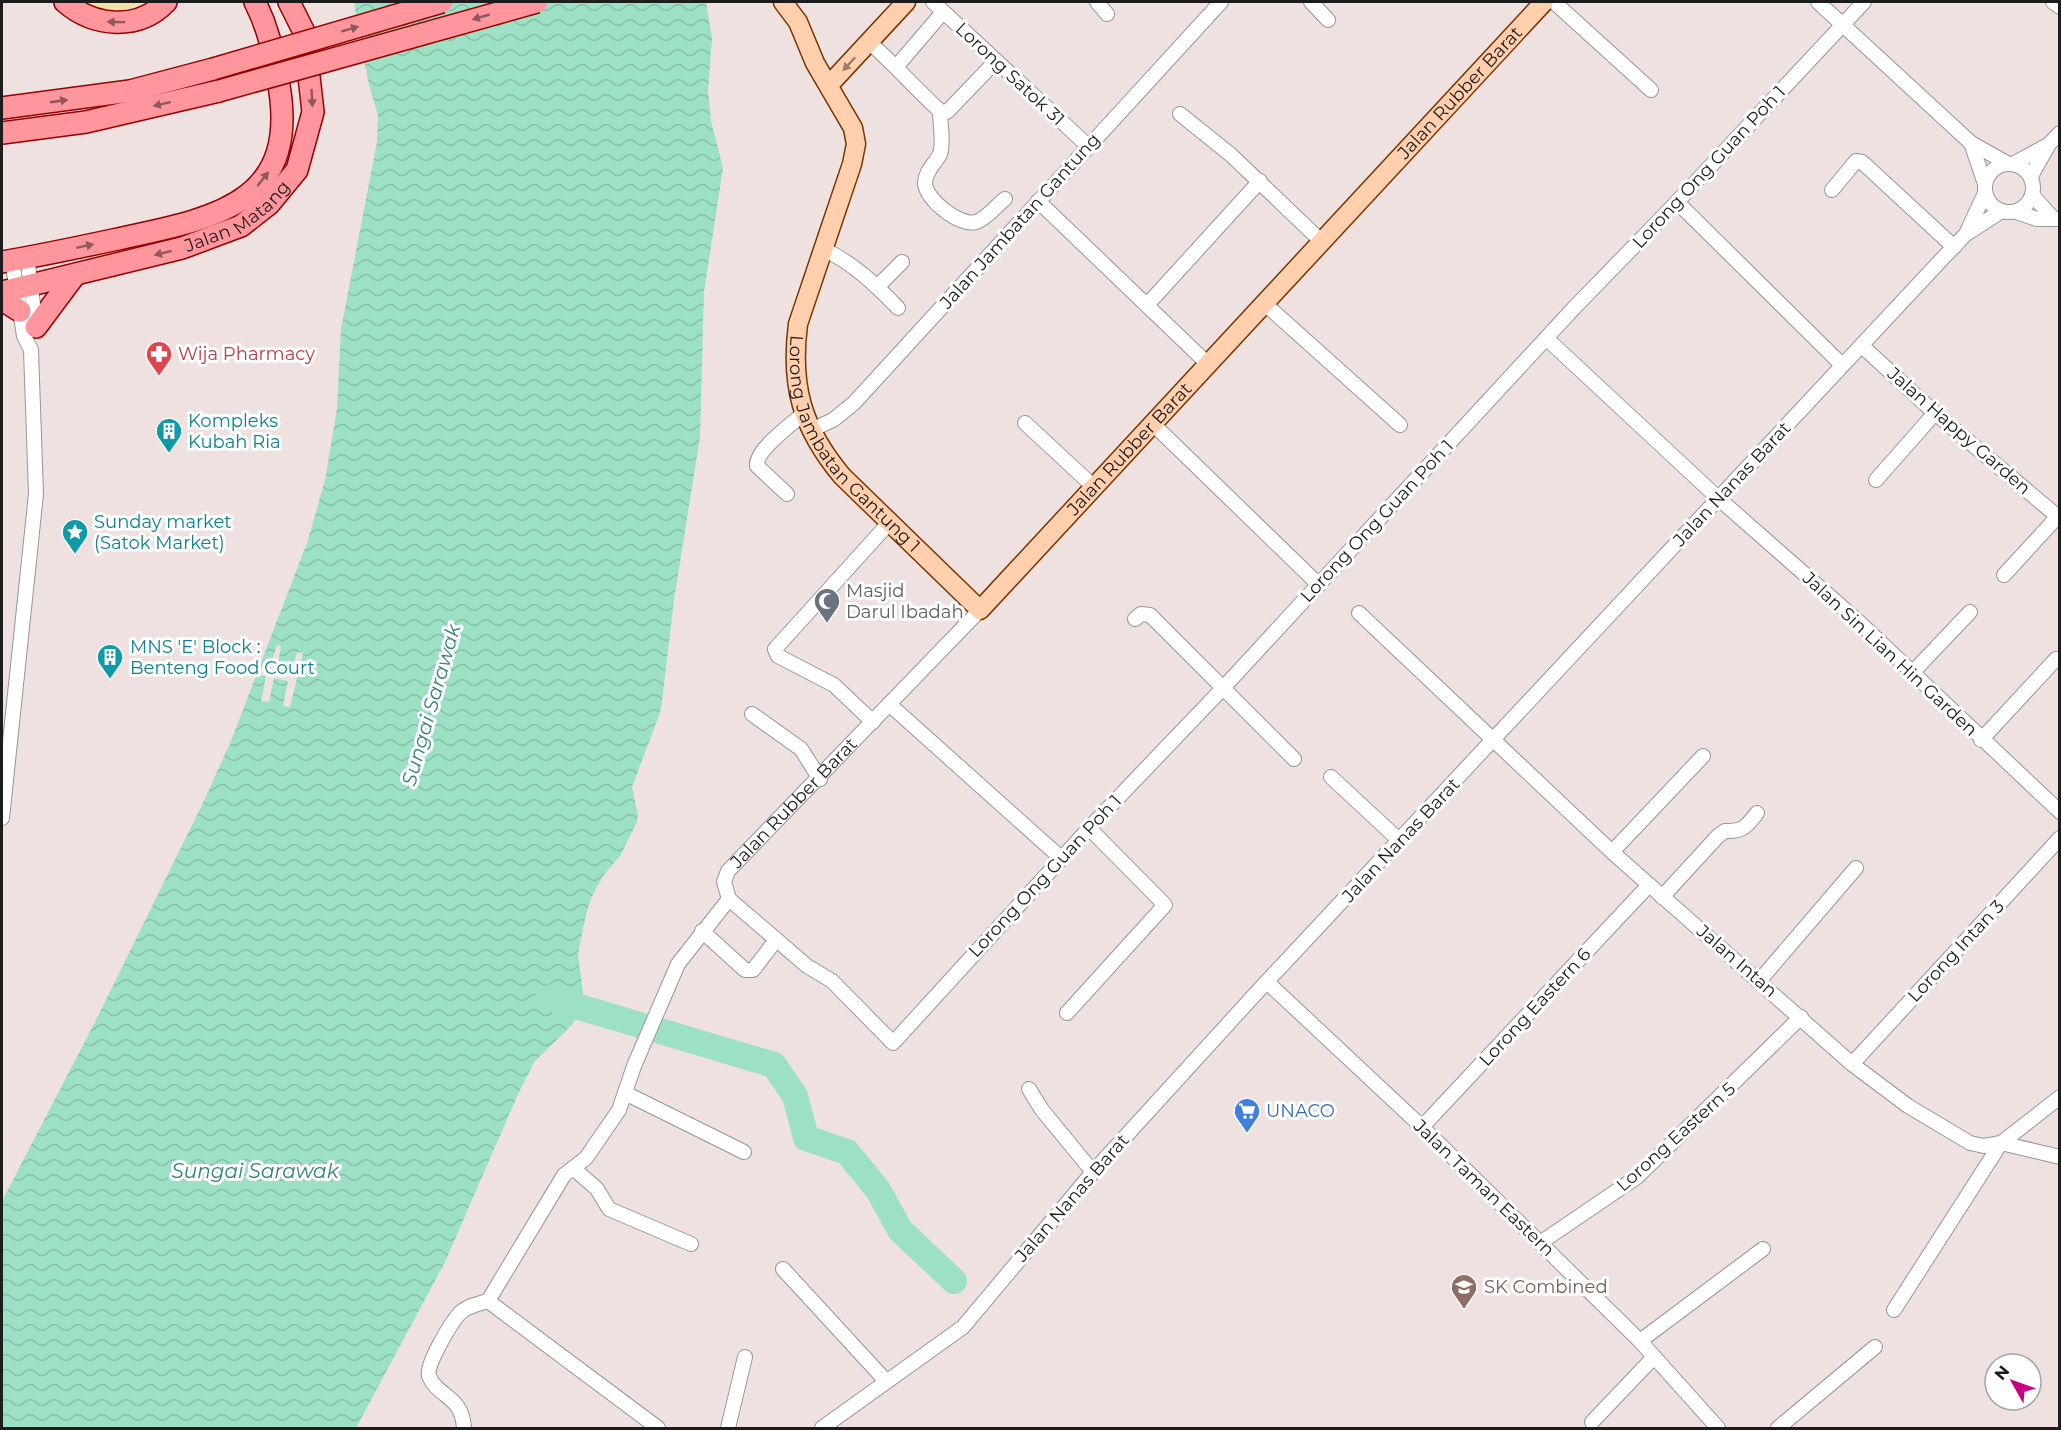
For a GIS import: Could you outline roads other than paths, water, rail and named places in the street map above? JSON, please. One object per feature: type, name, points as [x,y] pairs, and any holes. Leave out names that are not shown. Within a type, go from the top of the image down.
[{"type":"main road","points":[[65,2],[97,20],[122,23],[150,14],[166,2]]},
{"type":"main road","name":"Jalan Matang","points":[[14,260],[202,220],[237,205],[260,183],[273,165],[281,142],[283,122],[282,101],[267,26],[255,2]]},
{"type":"main road","name":"Jalan Matang","points":[[14,296],[74,276],[182,248],[241,226],[269,204],[286,185],[301,160],[313,112],[304,32],[289,2]]},
{"type":"main road","points":[[2,108],[130,91],[442,2]]},
{"type":"main road","points":[[2,133],[86,122],[219,91],[537,2]]},
{"type":"main road","name":"Lorong Jambatan Gantung 1","points":[[783,2],[798,22],[814,63],[853,128],[856,144],[852,164],[798,324],[795,350],[797,387],[807,422],[825,456],[889,523],[980,610]]},
{"type":"main road","points":[[829,85],[906,2]]},
{"type":"main road","name":"Jalan Rubber Barat","points":[[980,610],[1544,2]]},
{"type":"main road","points":[[2,103],[26,105]]},
{"type":"main road","points":[[36,327],[74,276]]},
{"type":"street","name":"Lorong Satok 31","points":[[933,2],[1088,146]]},
{"type":"street","points":[[1097,2],[1107,14]]},
{"type":"street","name":"Jalan Jambatan Gantung","points":[[787,494],[757,466],[757,460],[762,451],[807,422],[833,420],[854,402],[1221,2]]},
{"type":"street","points":[[1311,2],[1328,20]]},
{"type":"street","points":[[1554,2],[1651,90]]},
{"type":"street","points":[[1818,2],[1971,143],[2025,170],[2031,176]]},
{"type":"street","name":"Lorong Ong Guan Poh 1","points":[[776,940],[807,966],[832,981],[892,1043],[1061,858],[1224,687],[1546,338],[1864,2]]},
{"type":"street","points":[[2054,2],[2060,7]]},
{"type":"street","points":[[897,66],[943,12]]},
{"type":"street","points":[[869,42],[897,66],[902,75],[940,111],[947,112],[996,60]]},
{"type":"street","points":[[940,111],[941,152],[928,171],[925,184],[930,197],[958,221],[966,224],[978,222],[1005,199]]},
{"type":"street","points":[[1180,114],[1260,181],[1321,240]]},
{"type":"street","points":[[2016,212],[2029,203],[2033,196],[2031,176],[2049,144],[2060,133]]},
{"type":"street","points":[[1971,143],[1988,201],[2000,212],[2016,212],[2037,219],[2056,218]]},
{"type":"street","points":[[1985,189],[1994,169],[2010,164],[2049,144]]},
{"type":"street","points":[[1832,190],[1856,161],[1862,162],[1954,247]]},
{"type":"street","points":[[1147,305],[1260,181]]},
{"type":"street","name":"Jalan Nanas Barat","points":[[1966,234],[1985,189]]},
{"type":"street","points":[[2033,196],[2056,218]]},
{"type":"street","points":[[1038,201],[1209,364]]},
{"type":"street","points":[[1677,202],[1842,365]]},
{"type":"street","name":"Jalan Nanas Barat","points":[[822,1428],[963,1327],[1093,1172],[1267,982],[1966,234],[2000,212]]},
{"type":"street","points":[[823,249],[838,256],[877,287],[898,308]]},
{"type":"street","points":[[2,818],[36,494],[31,350],[24,336],[14,296],[14,260]]},
{"type":"street","points":[[877,287],[902,262]]},
{"type":"street","points":[[14,296],[36,327],[37,336],[31,350]]},
{"type":"street","points":[[1265,304],[1400,425]]},
{"type":"street","name":"Jalan Sin Lian Hin Garden","points":[[1546,338],[1718,498],[1859,622],[2060,812]]},
{"type":"street","name":"Jalan Happy Garden","points":[[1862,346],[1935,413],[2058,515],[2004,575]]},
{"type":"street","points":[[1876,480],[1935,413]]},
{"type":"street","points":[[1025,423],[1094,487]]},
{"type":"street","points":[[1153,424],[1319,585]]},
{"type":"street","points":[[873,722],[843,692],[778,656],[775,649],[889,523]]},
{"type":"street","name":"Jalan Rubber Barat","points":[[729,899],[724,882],[728,871],[820,779],[980,610]]},
{"type":"street","points":[[1912,673],[1970,612]]},
{"type":"street","points":[[1136,619],[1141,614],[1150,615],[1294,759]]},
{"type":"street","name":"Jalan Intan","points":[[1359,614],[1612,852],[1760,980],[1852,1064],[1908,1106],[1970,1143],[1984,1146],[2001,1143],[2060,1157]]},
{"type":"street","points":[[1982,740],[2056,659]]},
{"type":"street","points":[[889,704],[1061,858]]},
{"type":"street","points":[[752,714],[801,749],[820,779]]},
{"type":"street","points":[[1612,852],[1703,756]]},
{"type":"street","points":[[1331,777],[1400,841]]},
{"type":"street","points":[[1662,897],[1718,836],[1725,831],[1738,832],[1745,828],[1757,813]]},
{"type":"street","points":[[1067,1013],[1165,905],[1089,828]]},
{"type":"street","name":"Lorong Intan 3","points":[[1852,1064],[2060,838]]},
{"type":"street","points":[[1760,980],[1856,868]]},
{"type":"street","name":"Lorong Eastern 6","points":[[1422,1127],[1649,885]]},
{"type":"street","points":[[464,1428],[463,1417],[457,1404],[430,1378],[428,1365],[458,1314],[465,1309],[488,1301],[564,1175],[586,1158],[619,1110],[634,1066],[678,964],[702,931],[729,899],[776,940],[753,970],[746,970],[702,931]]},
{"type":"street","name":"Jalan Taman Eastern","points":[[1267,982],[1422,1127],[1640,1341],[1718,1428]]},
{"type":"street","name":"Lorong Eastern 5","points":[[1540,1243],[1637,1177],[1801,1017]]},
{"type":"street","points":[[1029,1089],[1042,1110],[1093,1172]]},
{"type":"street","points":[[625,1093],[744,1152]]},
{"type":"street","points":[[1894,1310],[2001,1143],[2060,1097]]},
{"type":"street","points":[[573,1168],[597,1190],[609,1209],[690,1244]]},
{"type":"street","points":[[1640,1341],[1763,1249]]},
{"type":"street","points":[[783,1269],[886,1381]]},
{"type":"street","points":[[488,1301],[658,1428]]},
{"type":"street","points":[[1778,1428],[1875,1347]]},
{"type":"street","points":[[728,1428],[745,1357]]},
{"type":"street","points":[[1592,1422],[1654,1357]]},
{"type":"water","name":"Sungai Sarawak","points":[[354,2],[706,2],[712,38],[708,90],[711,121],[723,168],[704,292],[700,437],[674,600],[661,710],[632,787],[638,816],[620,856],[603,876],[591,898],[586,914],[578,954],[583,993],[581,1008],[572,1025],[535,1061],[518,1094],[445,1262],[356,1428],[2,1428],[2,1201],[96,1020],[231,741],[308,540],[325,480],[337,409],[341,329],[377,142],[378,116],[368,81]]},
{"type":"waterway","points":[[549,998],[774,1065],[795,1096],[806,1138],[847,1152],[878,1190],[900,1230],[954,1281]]},
{"type":"place","name":"Wija Pharmacy","points":[[159,377]]},
{"type":"place","name":"Kompleks Kubah Ria","points":[[169,454]]},
{"type":"place","name":"Sunday market (Satok Market)","points":[[75,555]]},
{"type":"place","name":"Masjid Darul Ibadah","points":[[827,624]]},
{"type":"place","name":"MNS 'E' Block : Benteng Food Court","points":[[110,680]]},
{"type":"place","name":"UNACO","points":[[1247,1134]]},
{"type":"place","name":"SK Combined","points":[[1464,1310]]}]
